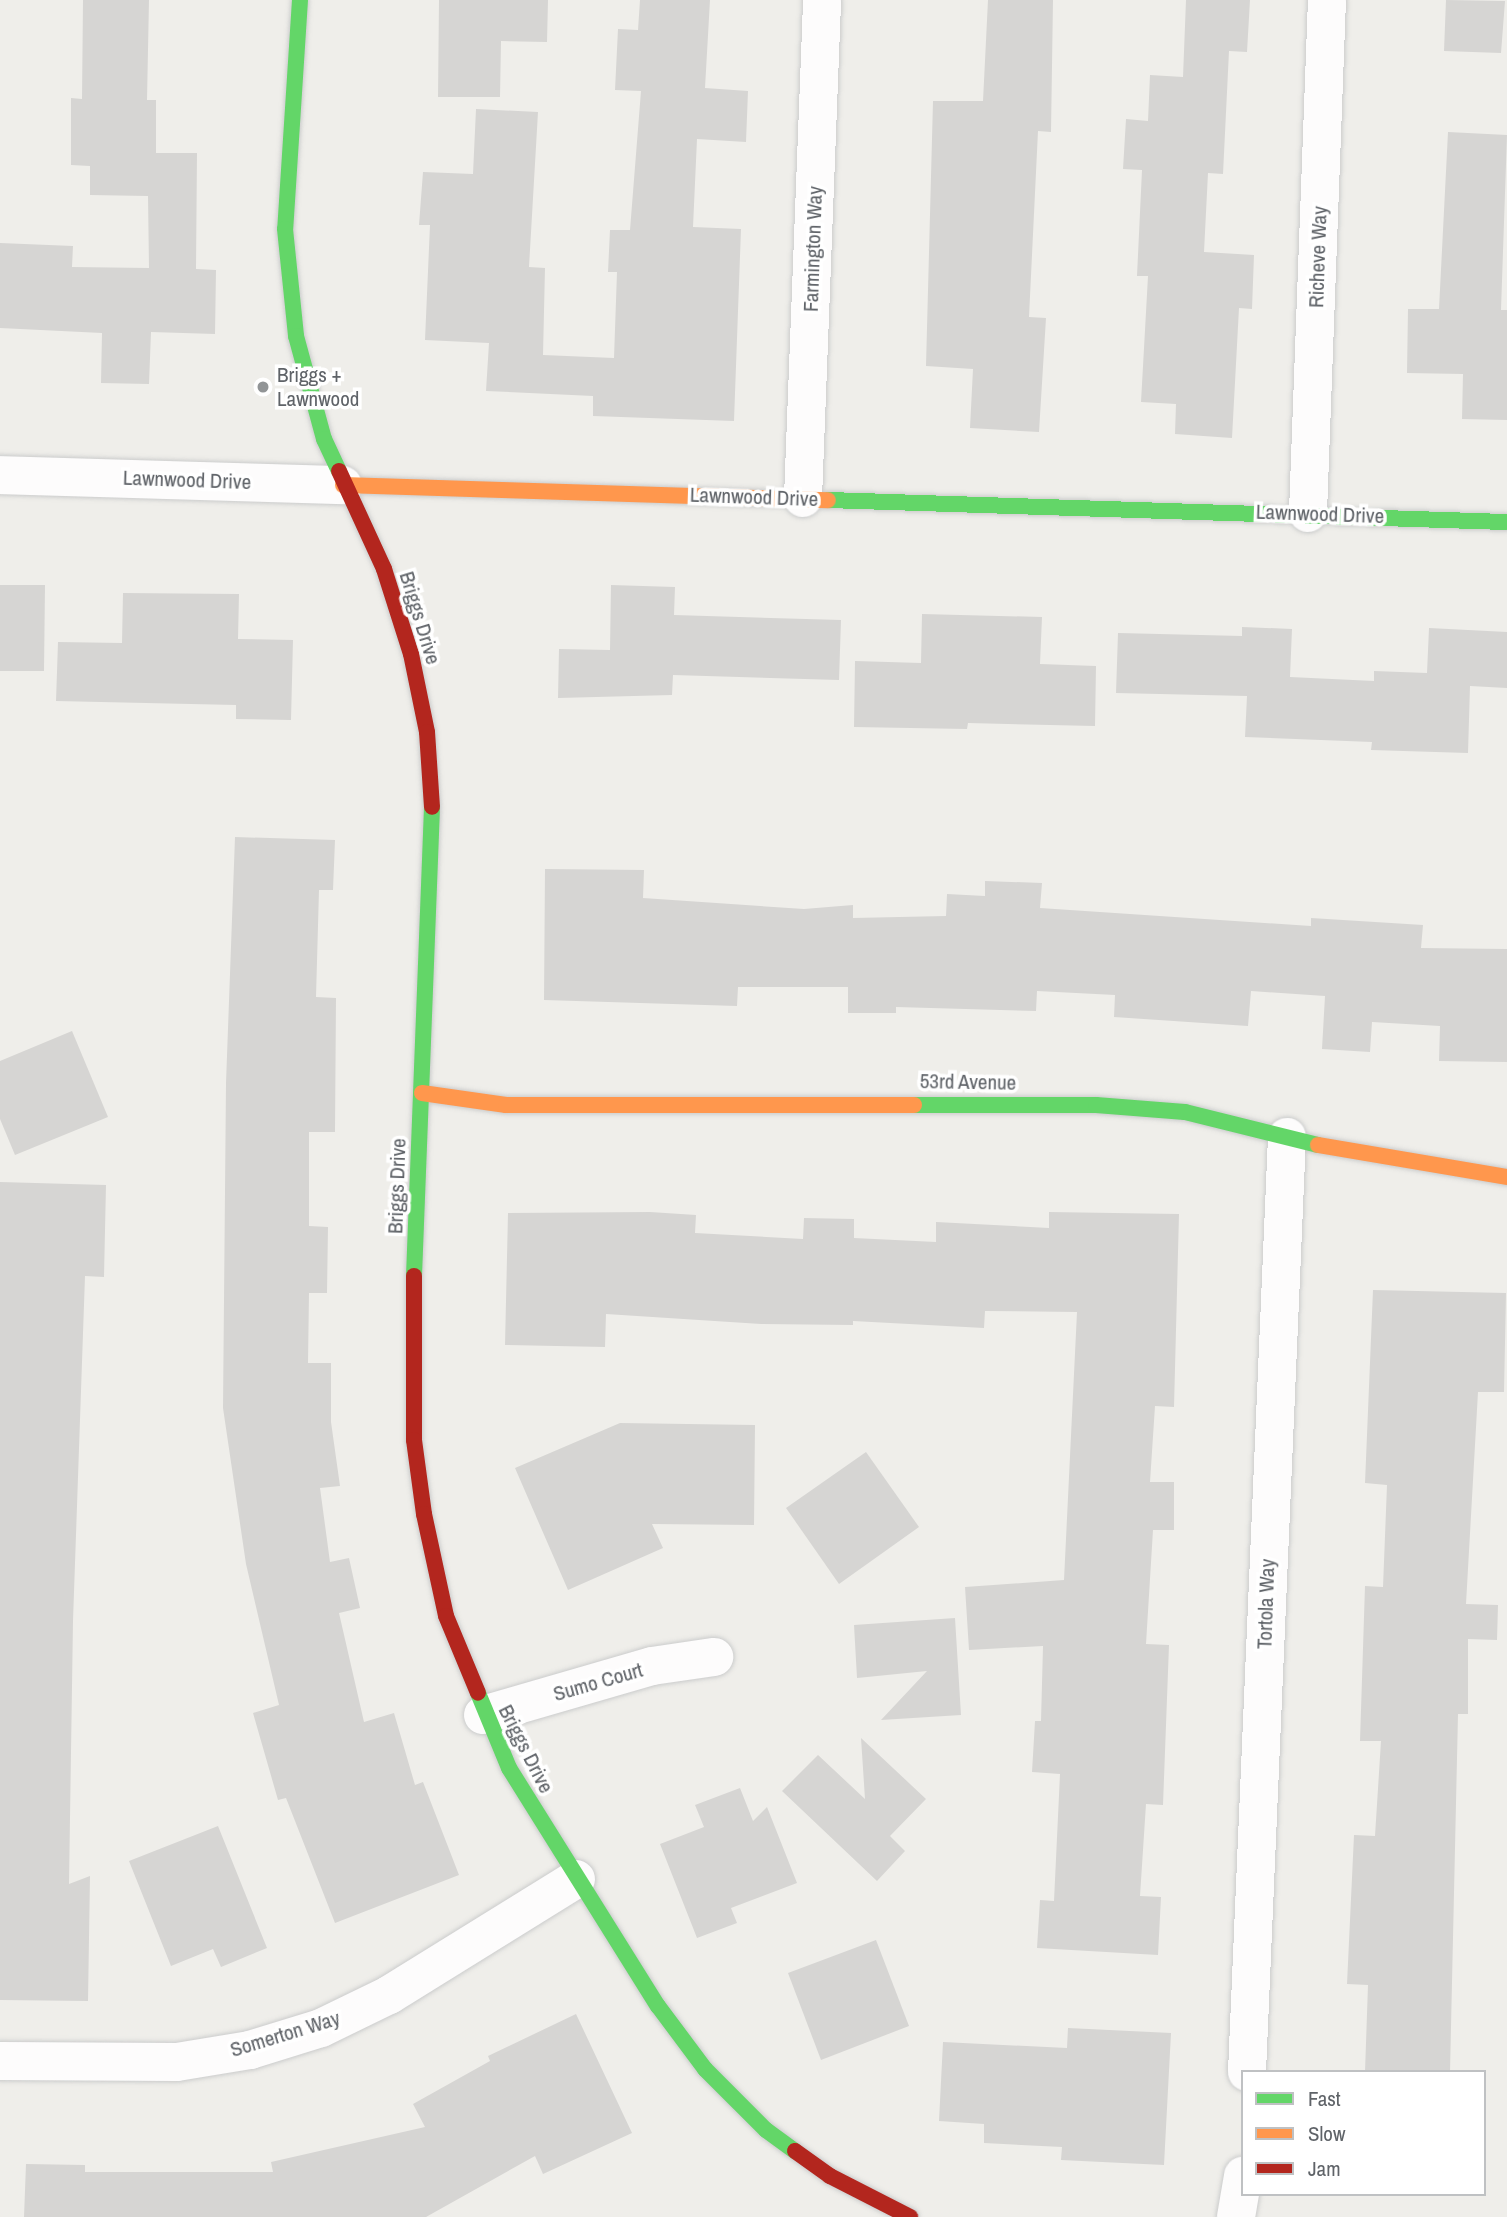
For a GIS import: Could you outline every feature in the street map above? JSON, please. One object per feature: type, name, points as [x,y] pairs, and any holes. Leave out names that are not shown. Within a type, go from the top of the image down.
[{"type":"street","name":"Briggs Drive","points":[[300,0],[285,229],[288,283],[307,388],[343,485],[384,569],[411,654],[427,732],[433,824],[412,1336],[414,1440],[424,1514],[446,1616],[483,1714],[509,1768],[576,1879],[658,2006],[705,2068],[766,2130],[830,2176],[896,2214]]},
{"type":"street","name":"Farmington Way","points":[[803,499],[822,0]]},
{"type":"street","name":"Richeve Way","points":[[1308,513],[1327,0]]},
{"type":"street","name":"Lawnwood Drive","points":[[0,475],[1308,513],[1507,522]]},
{"type":"street","name":"53rd Avenue","points":[[422,1093],[506,1105],[1096,1105],[1185,1112],[1387,1159],[1507,1177]]},
{"type":"street","name":"Tortola Way","points":[[1247,2070],[1287,1137]]},
{"type":"street","name":"Sumo Court","points":[[483,1714],[652,1666],[714,1657]]},
{"type":"street","name":"Somerton Way","points":[[0,2061],[177,2062],[250,2050],[321,2028],[389,1996],[576,1879]]},
{"type":"street","points":[[1236,2217],[1241,2188]]},
{"type":"building","points":[[83,0],[149,0],[147,100],[156,100],[156,153],[197,153],[196,269],[216,270],[215,334],[151,332],[149,384],[101,383],[102,333],[0,328],[0,243],[73,246],[72,267],[149,268],[148,196],[90,195],[90,166],[71,165],[71,98],[82,99]]},
{"type":"building","points":[[439,0],[548,0],[547,42],[501,41],[500,97],[438,97]]},
{"type":"building","points":[[640,0],[710,0],[705,88],[748,91],[746,142],[697,139],[693,227],[741,229],[734,421],[593,416],[593,396],[486,391],[489,343],[425,340],[430,225],[419,225],[423,172],[473,174],[476,109],[538,112],[529,267],[545,268],[543,355],[614,358],[617,272],[608,272],[610,230],[630,230],[641,91],[615,90],[618,29],[638,30]]},
{"type":"building","points":[[988,0],[1053,0],[1051,132],[1038,131],[1029,317],[1046,318],[1039,432],[970,428],[973,369],[926,366],[933,101],[983,101]]},
{"type":"building","points":[[1186,0],[1250,0],[1247,52],[1229,51],[1223,174],[1208,173],[1204,252],[1254,255],[1252,309],[1239,308],[1232,438],[1175,434],[1176,404],[1141,402],[1148,276],[1137,276],[1142,170],[1123,169],[1126,119],[1148,121],[1150,75],[1183,77]]},
{"type":"building","points":[[1446,0],[1505,1],[1501,53],[1444,51]]},
{"type":"building","points":[[1448,132],[1507,135],[1501,310],[1507,310],[1507,420],[1462,419],[1463,374],[1407,373],[1408,309],[1439,309]]},
{"type":"building","points":[[0,585],[45,585],[44,671],[0,671]]},
{"type":"building","points":[[611,585],[675,587],[674,615],[841,620],[839,680],[673,675],[672,695],[558,698],[559,649],[610,650]]},
{"type":"building","points":[[123,593],[239,594],[238,639],[293,640],[291,720],[236,719],[236,705],[56,701],[58,642],[122,643]]},
{"type":"building","points":[[922,614],[1042,617],[1040,664],[1096,666],[1095,726],[968,723],[967,729],[854,727],[855,661],[921,663]]},
{"type":"building","points":[[1242,627],[1292,629],[1290,677],[1374,681],[1374,671],[1427,673],[1429,628],[1507,632],[1507,688],[1470,686],[1468,753],[1371,750],[1372,742],[1245,737],[1247,696],[1116,693],[1118,633],[1242,636]]},
{"type":"building","points":[[235,837],[335,840],[333,890],[319,890],[316,997],[336,998],[335,1132],[309,1132],[309,1226],[328,1227],[327,1293],[309,1293],[308,1363],[331,1363],[331,1422],[340,1486],[320,1488],[330,1562],[349,1558],[360,1608],[339,1613],[364,1722],[394,1713],[415,1785],[423,1782],[459,1875],[335,1923],[286,1798],[278,1800],[253,1713],[279,1705],[246,1564],[223,1408],[226,1083]]},
{"type":"building","points":[[545,869],[644,870],[643,898],[804,909],[853,905],[853,918],[946,916],[947,894],[985,896],[985,881],[1042,883],[1040,908],[1311,926],[1311,918],[1423,925],[1421,948],[1507,949],[1507,1062],[1439,1061],[1440,1026],[1372,1022],[1370,1052],[1322,1049],[1325,996],[1251,991],[1248,1026],[1114,1017],[1115,995],[1037,991],[1036,1011],[896,1007],[896,1013],[848,1013],[848,987],[738,987],[737,1006],[544,1000]]},
{"type":"building","points":[[72,1031],[108,1117],[15,1155],[0,1119],[0,1061]]},
{"type":"building","points":[[0,1182],[106,1185],[104,1277],[85,1276],[73,1621],[69,1884],[90,1876],[88,2001],[0,2000]]},
{"type":"building","points":[[650,1212],[696,1215],[695,1233],[803,1239],[804,1218],[854,1219],[854,1238],[936,1242],[936,1222],[1049,1228],[1049,1212],[1179,1214],[1174,1407],[1155,1406],[1150,1482],[1174,1482],[1174,1530],[1153,1530],[1146,1644],[1169,1645],[1163,1805],[1146,1804],[1140,1896],[1161,1897],[1158,1955],[1037,1948],[1040,1900],[1054,1901],[1060,1774],[1032,1772],[1035,1721],[1041,1721],[1043,1646],[969,1650],[965,1587],[1064,1580],[1077,1312],[985,1311],[984,1328],[853,1321],[853,1325],[761,1324],[606,1314],[605,1347],[505,1345],[508,1213]]},
{"type":"building","points":[[1373,1290],[1506,1293],[1504,1392],[1478,1392],[1466,1604],[1498,1605],[1497,1640],[1468,1639],[1468,1714],[1458,1714],[1450,2070],[1365,2070],[1368,1985],[1347,1984],[1354,1835],[1375,1836],[1381,1741],[1360,1741],[1365,1586],[1383,1587],[1387,1485],[1365,1483]]},
{"type":"building","points":[[620,1423],[755,1425],[754,1525],[652,1524],[663,1548],[568,1590],[515,1468]]},
{"type":"building","points":[[866,1452],[919,1527],[839,1584],[786,1508]]},
{"type":"building","points":[[955,1618],[961,1715],[881,1720],[927,1671],[857,1678],[854,1625]]},
{"type":"building","points":[[861,1738],[926,1799],[890,1836],[905,1851],[877,1881],[782,1791],[818,1755],[865,1799]]},
{"type":"building","points":[[740,1788],[753,1821],[767,1807],[797,1883],[731,1908],[737,1923],[697,1938],[660,1844],[704,1827],[695,1805]]},
{"type":"building","points":[[218,1826],[267,1948],[221,1967],[213,1949],[171,1966],[129,1861]]},
{"type":"building","points":[[876,1940],[909,2026],[821,2060],[788,1973]]},
{"type":"building","points":[[576,2014],[632,2133],[543,2174],[535,2156],[426,2217],[24,2217],[26,2164],[85,2165],[85,2172],[273,2172],[271,2162],[425,2127],[413,2104],[490,2061],[488,2056]]},
{"type":"building","points":[[1068,2028],[1171,2033],[1164,2165],[1061,2160],[1062,2147],[984,2143],[984,2124],[939,2121],[943,2042],[1067,2048]]},
{"type":"traffic: fast","points":[[300,0],[285,229],[296,336],[324,439],[339,471]]},
{"type":"traffic: fast","points":[[828,500],[1507,522]]},
{"type":"traffic: fast","points":[[414,1276],[432,807]]},
{"type":"traffic: fast","points":[[914,1105],[1096,1105],[1185,1112],[1318,1145]]},
{"type":"traffic: fast","points":[[478,1693],[509,1768],[658,2006],[705,2069],[766,2130],[795,2151]]},
{"type":"traffic: slow","points":[[343,485],[828,500]]},
{"type":"traffic: slow","points":[[422,1093],[506,1105],[914,1105]]},
{"type":"traffic: slow","points":[[1318,1145],[1507,1177]]},
{"type":"traffic: jam","points":[[339,471],[384,569],[411,654],[427,732],[432,807]]},
{"type":"traffic: jam","points":[[414,1276],[414,1440],[424,1514],[446,1616],[478,1693]]},
{"type":"traffic: jam","points":[[795,2151],[830,2176],[910,2217]]},
{"type":"place","name":"Briggs + Lawnwood","points":[[263,387]]}]
